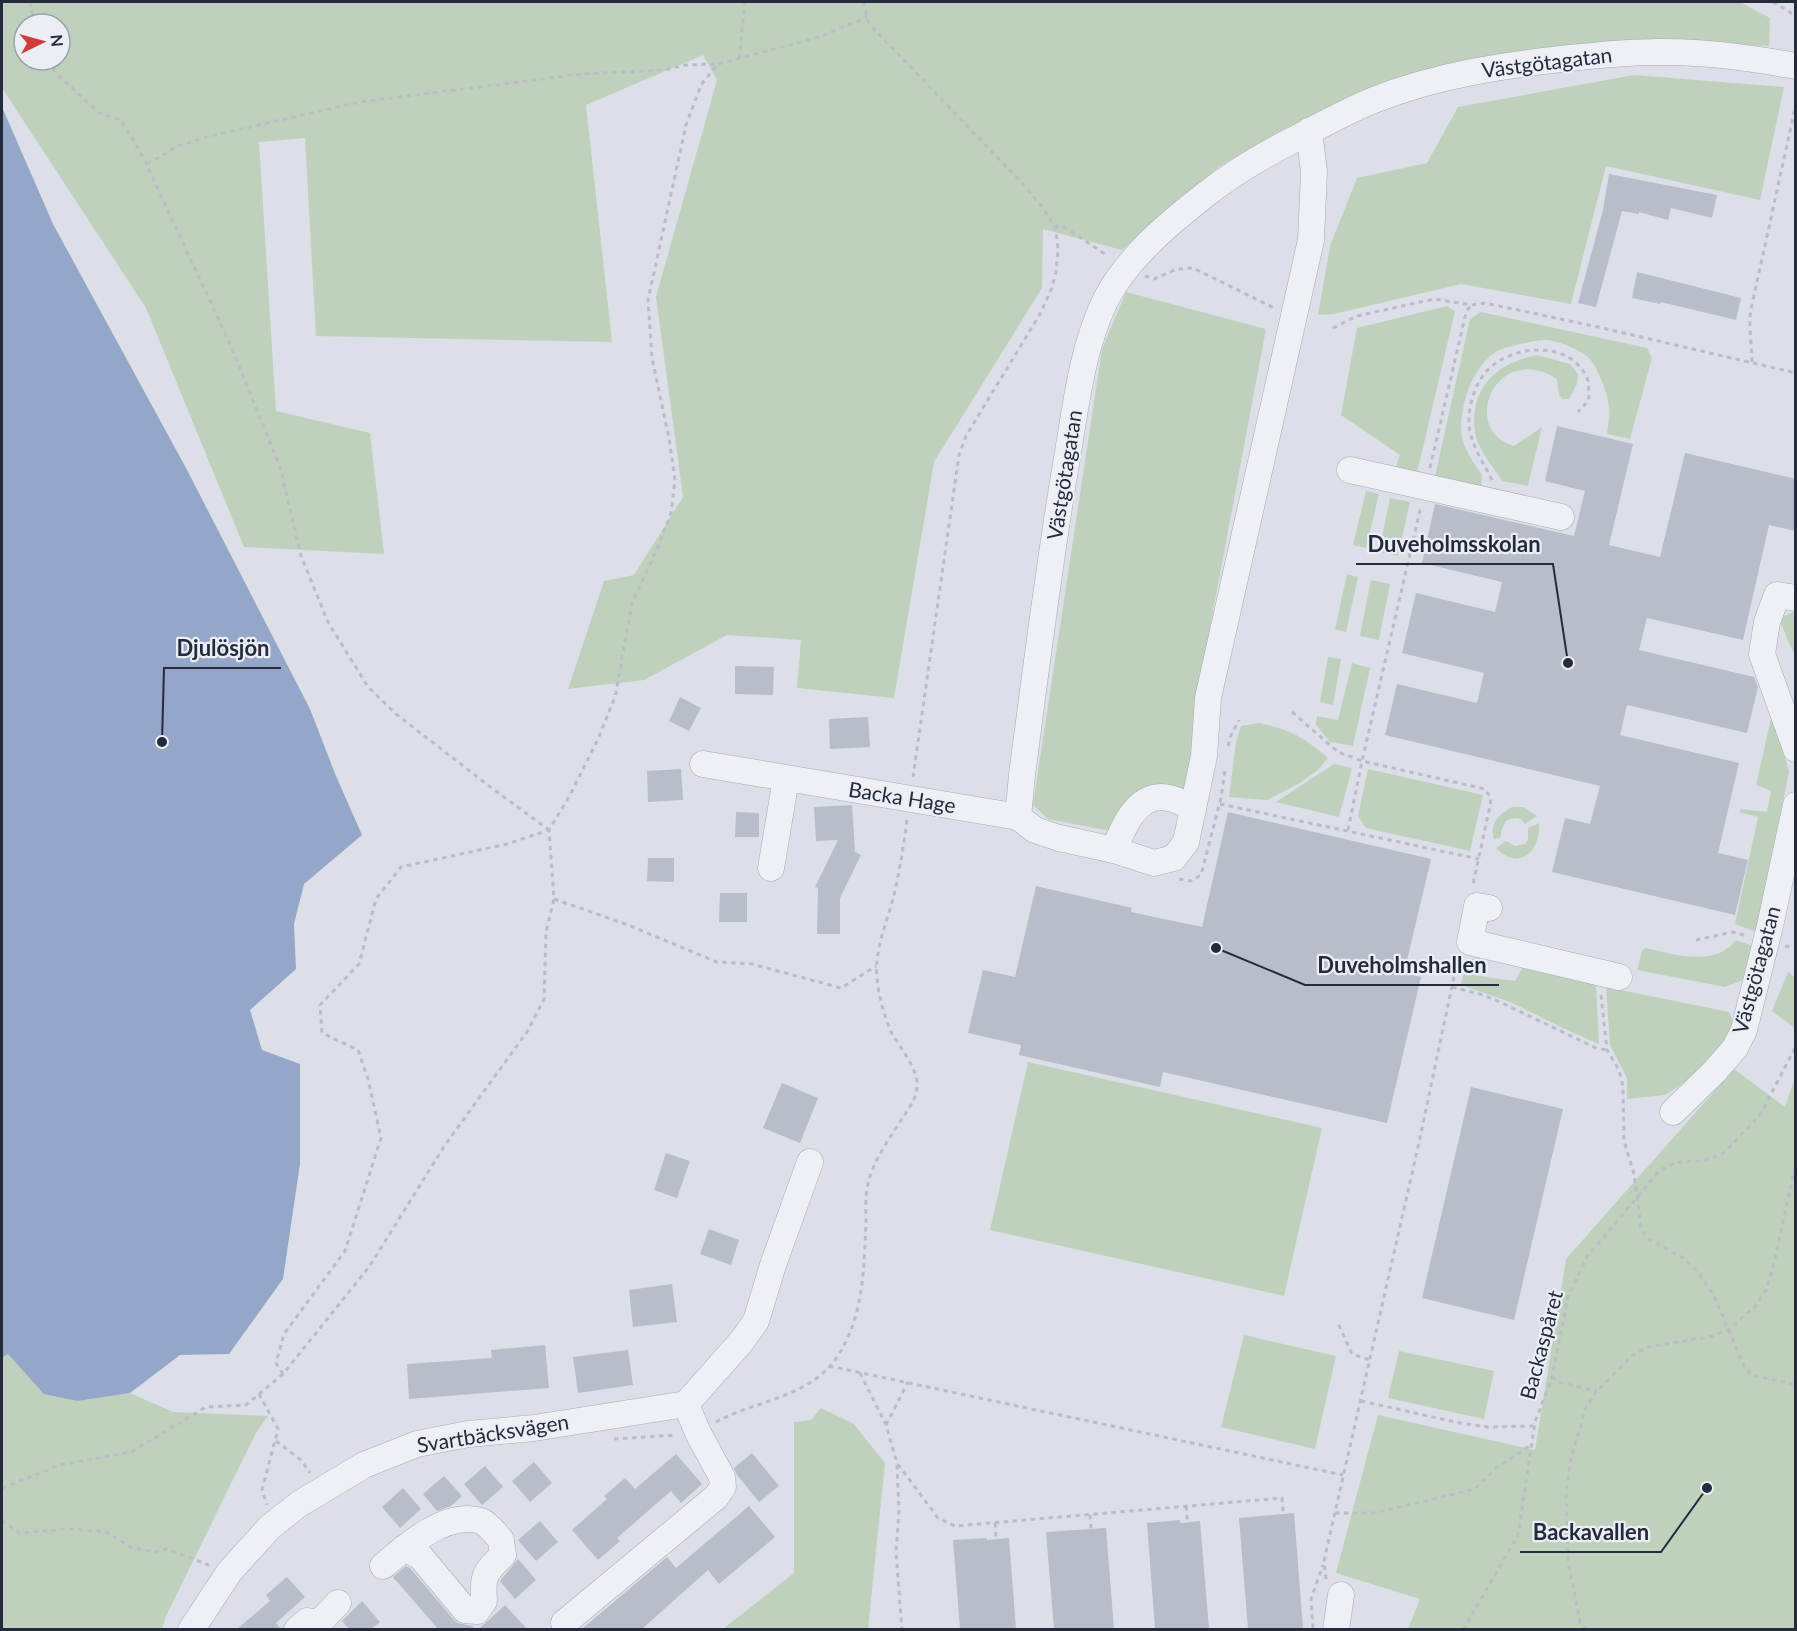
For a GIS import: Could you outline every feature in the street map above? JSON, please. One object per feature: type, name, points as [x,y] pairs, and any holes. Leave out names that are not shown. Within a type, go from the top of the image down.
[{"type":"street","name":"Västgötagatan","points":[[1018,817],[1058,511],[1080,382],[1090,340],[1107,299],[1127,267],[1178,216],[1217,185],[1254,160],[1374,100],[1426,83],[1509,64],[1659,52],[1743,57],[1796,66]]},
{"type":"street","points":[[1018,817],[1035,830],[1155,863],[1174,858],[1186,842],[1204,756],[1208,698],[1311,240],[1314,172],[1309,131]]},
{"type":"street","points":[[1350,470],[1561,517]]},
{"type":"street","points":[[1796,598],[1777,595],[1767,622],[1762,654],[1796,748]]},
{"type":"street","name":"Backa Hage","points":[[703,764],[1018,817]]},
{"type":"street","points":[[771,868],[786,779]]},
{"type":"street","points":[[1114,850],[1133,812],[1146,801],[1166,797],[1192,807]]},
{"type":"street","name":"Västgötagatan","points":[[1673,1112],[1735,1048],[1744,1030],[1796,805]]},
{"type":"street","points":[[1480,901],[1470,942],[1610,975]]},
{"type":"street","points":[[564,1623],[716,1497],[723,1487],[722,1478],[698,1433],[686,1404],[741,1342],[756,1321],[810,1162]]},
{"type":"street","name":"Svartbäcksvägen","points":[[191,1629],[230,1572],[279,1520],[320,1490],[364,1465],[417,1443],[468,1434],[534,1428],[686,1404]]},
{"type":"street","points":[[383,1566],[404,1548]]},
{"type":"street","points":[[1336,1629],[1341,1596]]},
{"type":"street","points":[[312,1627],[338,1603]]},
{"type":"path","points":[[739,59],[746,2]]},
{"type":"path","points":[[606,1439],[698,1433],[728,1416],[768,1403],[808,1384],[834,1362],[849,1336],[859,1308],[863,1278],[868,1180],[917,1092],[916,1074],[890,1030],[884,1014],[879,992],[877,965],[878,950],[903,855],[958,456],[966,436],[1040,314],[1051,290],[1056,272],[1058,250],[1054,226],[1044,209],[1022,183],[873,28],[863,2]]},
{"type":"path","points":[[1773,2],[1796,19]]},
{"type":"path","points":[[147,164],[178,146],[210,136],[360,102],[582,74],[664,70],[685,65],[718,64],[819,37],[867,16]]},
{"type":"path","points":[[2,1488],[60,1465],[130,1452],[206,1407],[246,1405],[283,1374],[369,1267],[445,1145],[527,1032],[544,999],[546,932],[554,899],[549,830],[569,797],[598,739],[615,697],[632,603],[671,513],[675,480],[669,438],[652,358],[648,300],[686,125],[701,85],[718,64]]},
{"type":"path","points":[[55,72],[99,113],[121,120],[147,164],[230,344],[280,467],[301,556],[328,622],[368,687],[489,786],[549,830]]},
{"type":"path","points":[[1752,363],[1752,338],[1749,323],[1751,309],[1796,104]]},
{"type":"path","points":[[1054,226],[1064,228],[1100,252]]},
{"type":"path","points":[[1127,267],[1154,279],[1177,269],[1193,268],[1294,318]]},
{"type":"path","points":[[1334,328],[1357,316],[1434,299],[1472,305],[1485,303],[1796,373]]},
{"type":"path","points":[[1348,830],[1465,317],[1472,305]]},
{"type":"path","points":[[1494,502],[1492,481],[1472,441],[1469,423],[1472,397],[1484,374],[1500,360],[1516,353],[1557,352],[1577,363],[1588,379],[1589,400],[1578,412]]},
{"type":"path","points":[[1292,712],[1338,752],[1362,761],[1485,789],[1491,798],[1479,859],[1480,901]]},
{"type":"path","points":[[1220,804],[1479,859]]},
{"type":"path","points":[[283,1374],[276,1363],[284,1334],[345,1251],[381,1138],[368,1078],[358,1050],[322,1033],[320,1005],[359,964],[376,899],[401,867],[507,844],[549,830]]},
{"type":"path","points":[[554,899],[628,925],[717,962],[752,964],[841,988],[877,965]]},
{"type":"path","points":[[1696,940],[1732,932],[1766,942]]},
{"type":"path","points":[[1314,1629],[1311,1599],[1320,1577],[1361,1401],[1459,952]]},
{"type":"path","points":[[1610,975],[1603,1022],[1607,1050],[1619,1070],[1623,1087],[1623,1141],[1634,1174],[1641,1228],[1647,1238],[1683,1258],[1696,1270],[1713,1294],[1750,1375],[1796,1385]]},
{"type":"path","points":[[1452,987],[1484,995],[1596,1048],[1607,1050]]},
{"type":"path","name":"Backaspåret","points":[[1463,1629],[1518,1535],[1534,1426],[1552,1377],[1568,1297],[1587,1257],[1659,1171],[1676,1162],[1701,1161],[1723,1154],[1760,1115],[1796,1046]]},
{"type":"path","points":[[1586,1629],[1580,1622],[1568,1561],[1566,1492],[1570,1458],[1586,1407],[1597,1391],[1632,1356],[1648,1347],[1713,1336],[1730,1329],[1755,1307],[1766,1290],[1780,1241],[1796,1162]]},
{"type":"path","points":[[1339,1325],[1352,1354],[1370,1360]]},
{"type":"path","points":[[829,1366],[1343,1475]]},
{"type":"path","points":[[860,1373],[886,1425],[897,1463],[899,1511],[896,1552],[902,1629]]},
{"type":"path","points":[[1552,1377],[1562,1383],[1597,1391]]},
{"type":"path","points":[[886,1425],[908,1382]]},
{"type":"path","points":[[259,1394],[278,1429],[262,1490],[266,1503],[279,1520]]},
{"type":"path","points":[[1361,1401],[1460,1423],[1488,1427],[1534,1426]]},
{"type":"path","points":[[276,1441],[301,1460],[320,1490]]},
{"type":"path","points":[[1335,1513],[1374,1513],[1475,1489],[1495,1469],[1531,1445]]},
{"type":"path","points":[[897,1463],[938,1518],[955,1526],[1282,1498],[1293,1629]]},
{"type":"path","points":[[1186,1506],[1197,1629]]},
{"type":"path","points":[[1090,1515],[1099,1629]]},
{"type":"path","points":[[2,1520],[19,1533],[69,1529],[107,1532],[130,1547],[154,1552],[167,1549],[230,1572]]},
{"type":"path","points":[[995,1523],[1003,1629]]},
{"type":"path","points":[[1324,1561],[1326,1581],[1341,1596]]},
{"type":"green space","points":[[2,2],[1740,2],[1770,18],[1769,46],[1670,43],[1383,83],[1220,166],[1122,250],[1043,229],[1042,288],[934,462],[894,698],[797,688],[801,640],[727,635],[644,680],[568,689],[604,581],[634,575],[683,497],[656,297],[717,80],[703,55],[586,105],[612,342],[316,336],[305,138],[259,142],[276,411],[370,433],[384,554],[244,547],[146,308],[2,88]]},
{"type":"green space","points":[[1634,75],[1784,87],[1760,200],[1606,166],[1571,304],[1461,284],[1334,314],[1318,315],[1330,246],[1357,178],[1427,163],[1458,107]]},
{"type":"green space","points":[[1126,292],[1266,329],[1197,696],[1188,794],[1162,784],[1132,795],[1110,831],[1048,819],[1033,805],[1102,349]]},
{"type":"green space","points":[[1447,306],[1455,311],[1417,473],[1395,470],[1400,455],[1341,415],[1357,328]]},
{"type":"green space","points":[[1481,312],[1647,348],[1652,358],[1630,439],[1607,434],[1609,410],[1607,395],[1588,357],[1556,342],[1546,340],[1528,342],[1501,349],[1485,361],[1472,381],[1466,396],[1461,425],[1463,442],[1482,475],[1481,488],[1435,476],[1470,319]]},
{"type":"green space","points":[[1537,355],[1570,364],[1578,374],[1577,384],[1569,399],[1562,399],[1559,395],[1557,379],[1535,370],[1516,371],[1502,379],[1492,392],[1487,408],[1489,424],[1498,437],[1514,446],[1542,427],[1528,486],[1502,481],[1479,445],[1474,418],[1478,397],[1489,379],[1516,361]]},
{"type":"green space","points":[[1366,491],[1379,494],[1366,548],[1353,545]]},
{"type":"green space","points":[[1390,498],[1410,502],[1398,556],[1379,552]]},
{"type":"green space","points":[[1347,574],[1358,577],[1346,632],[1335,629]]},
{"type":"green space","points":[[1371,580],[1390,584],[1379,640],[1360,636]]},
{"type":"green space","points":[[1795,611],[1795,654],[1781,623],[1783,617]]},
{"type":"green space","points":[[1328,657],[1341,659],[1333,705],[1320,702]]},
{"type":"green space","points":[[1352,663],[1370,668],[1353,746],[1330,742],[1316,725],[1317,716],[1338,720]]},
{"type":"green space","points":[[1773,710],[1789,772],[1756,932],[1735,924],[1758,817],[1739,812],[1741,809],[1767,812],[1771,791],[1756,785]]},
{"type":"green space","points":[[1259,723],[1296,735],[1328,758],[1318,770],[1300,783],[1267,800],[1229,797],[1236,742],[1241,726]]},
{"type":"green space","points":[[1334,764],[1352,768],[1339,817],[1276,802]]},
{"type":"green space","points":[[1368,769],[1483,795],[1470,851],[1366,828],[1358,816]]},
{"type":"green space","points":[[1512,807],[1523,807],[1537,816],[1525,824],[1517,818],[1506,821],[1501,837],[1494,839],[1493,829],[1496,820]]},
{"type":"green space","points":[[1539,823],[1536,842],[1527,855],[1513,858],[1496,848],[1506,841],[1515,846],[1525,844],[1528,840],[1528,828]]},
{"type":"green space","points":[[1736,940],[1753,946],[1746,979],[1725,987],[1637,970],[1645,948],[1694,957],[1717,954],[1727,949]]},
{"type":"green space","points":[[1480,957],[1478,976],[1515,981],[1522,968],[1596,985],[1599,1044],[1510,1002],[1461,985],[1467,960]]},
{"type":"green space","points":[[1788,972],[1795,977],[1795,1028],[1772,1011]]},
{"type":"green space","points":[[1606,987],[1729,1012],[1734,1024],[1727,1040],[1685,1082],[1665,1095],[1627,1099],[1627,1078],[1610,1045]]},
{"type":"green space","points":[[1028,1062],[1322,1128],[1284,1296],[990,1230]]},
{"type":"green space","points":[[1734,1069],[1785,1107],[1795,1078],[1795,1629],[1408,1629],[1420,1599],[1336,1573],[1378,1415],[1535,1450],[1566,1259]]},
{"type":"green space","points":[[1244,1335],[1336,1356],[1315,1449],[1221,1427]]},
{"type":"green space","points":[[1399,1351],[1494,1371],[1484,1419],[1388,1398]]},
{"type":"green space","points":[[8,1354],[78,1401],[130,1393],[173,1412],[268,1416],[256,1433],[166,1616],[162,1629],[2,1630],[2,1358]]},
{"type":"green space","points":[[821,1408],[854,1424],[885,1463],[868,1629],[723,1629],[794,1573],[794,1422],[811,1420]]},
{"type":"water","points":[[2,107],[53,224],[186,468],[310,709],[362,835],[304,884],[294,924],[296,969],[250,1010],[262,1050],[300,1064],[300,1164],[283,1279],[229,1354],[180,1355],[130,1393],[78,1401],[44,1394],[8,1354],[2,1358]]},
{"type":"building","points":[[1609,174],[1717,195],[1712,218],[1671,208],[1668,220],[1639,212],[1639,214],[1622,211],[1596,307],[1578,303],[1603,210]]},
{"type":"building","points":[[1637,272],[1741,298],[1736,320],[1661,302],[1660,304],[1632,298]]},
{"type":"building","points":[[1557,426],[1633,444],[1609,545],[1660,557],[1685,453],[1796,479],[1796,531],[1769,525],[1743,640],[1647,618],[1639,650],[1754,677],[1758,687],[1747,733],[1627,705],[1620,735],[1739,763],[1718,853],[1748,860],[1735,915],[1552,872],[1565,818],[1590,824],[1600,786],[1385,735],[1397,684],[1477,703],[1484,673],[1402,653],[1416,593],[1495,612],[1502,582],[1422,563],[1435,504],[1574,536],[1585,491],[1545,481]]},
{"type":"building","points":[[735,666],[774,667],[773,695],[735,694]]},
{"type":"building","points":[[680,697],[701,708],[689,731],[669,721]]},
{"type":"building","points":[[868,717],[870,747],[830,749],[829,719]]},
{"type":"building","points":[[681,769],[683,800],[648,802],[647,771]]},
{"type":"building","points":[[852,805],[855,852],[861,855],[840,898],[840,934],[817,934],[818,888],[815,887],[838,840],[816,841],[814,807]]},
{"type":"building","points":[[736,812],[759,813],[759,837],[735,837]]},
{"type":"building","points":[[1228,812],[1431,859],[1404,973],[1421,977],[1387,1123],[1163,1072],[1160,1087],[1019,1055],[1021,1045],[968,1033],[983,970],[1015,977],[1036,886],[1132,908],[1131,912],[1202,927]]},
{"type":"building","points":[[648,858],[674,858],[674,882],[647,881]]},
{"type":"building","points":[[720,893],[747,893],[747,922],[719,922]]},
{"type":"building","points":[[782,1083],[818,1098],[800,1143],[763,1128]]},
{"type":"building","points":[[1471,1087],[1563,1109],[1514,1320],[1422,1298]]},
{"type":"building","points":[[666,1153],[690,1161],[677,1198],[654,1190]]},
{"type":"building","points":[[709,1229],[739,1240],[731,1265],[700,1254]]},
{"type":"building","points":[[672,1284],[677,1322],[633,1327],[629,1290]]},
{"type":"building","points":[[545,1345],[549,1388],[409,1399],[407,1364],[492,1358],[491,1350]]},
{"type":"building","points":[[628,1350],[633,1385],[578,1393],[573,1357]]},
{"type":"building","points":[[752,1453],[779,1486],[759,1502],[734,1468]]},
{"type":"building","points":[[676,1454],[702,1484],[681,1503],[671,1491],[617,1538],[620,1541],[598,1560],[572,1530],[607,1499],[604,1496],[625,1478],[635,1489]]},
{"type":"building","points":[[534,1462],[552,1483],[530,1502],[512,1481]]},
{"type":"building","points":[[485,1466],[503,1487],[482,1505],[464,1484]]},
{"type":"building","points":[[444,1476],[462,1496],[451,1506],[437,1511],[423,1494]]},
{"type":"building","points":[[403,1488],[421,1509],[400,1528],[382,1507]]},
{"type":"building","points":[[749,1506],[775,1537],[719,1584],[708,1570],[642,1629],[582,1629],[667,1557],[676,1568]]},
{"type":"building","points":[[1294,1513],[1303,1628],[1248,1629],[1239,1518]]},
{"type":"building","points":[[1180,1520],[1180,1523],[1200,1521],[1209,1629],[1155,1629],[1147,1523]]},
{"type":"building","points":[[540,1521],[558,1542],[536,1561],[518,1540]]},
{"type":"building","points":[[1106,1528],[1114,1629],[1054,1629],[1046,1532]]},
{"type":"building","points":[[987,1538],[987,1540],[1009,1538],[1016,1629],[960,1629],[953,1540]]},
{"type":"building","points":[[518,1559],[536,1580],[515,1599],[500,1581]]},
{"type":"building","points":[[406,1566],[454,1620],[475,1629],[438,1629],[393,1577]]},
{"type":"building","points":[[287,1577],[305,1597],[276,1623],[281,1629],[237,1629],[270,1601],[266,1595]]},
{"type":"building","points":[[362,1601],[380,1622],[371,1629],[349,1629],[342,1621]]},
{"type":"building","points":[[505,1605],[527,1629],[478,1629],[489,1620]]},
{"type":"place","name":"Duveholmsskolan","points":[[1568,663]]},
{"type":"place","name":"Djulösjön","points":[[162,742]]},
{"type":"place","name":"Duveholmshallen","points":[[1216,948]]},
{"type":"place","name":"Backavallen","points":[[1707,1488]]}]
